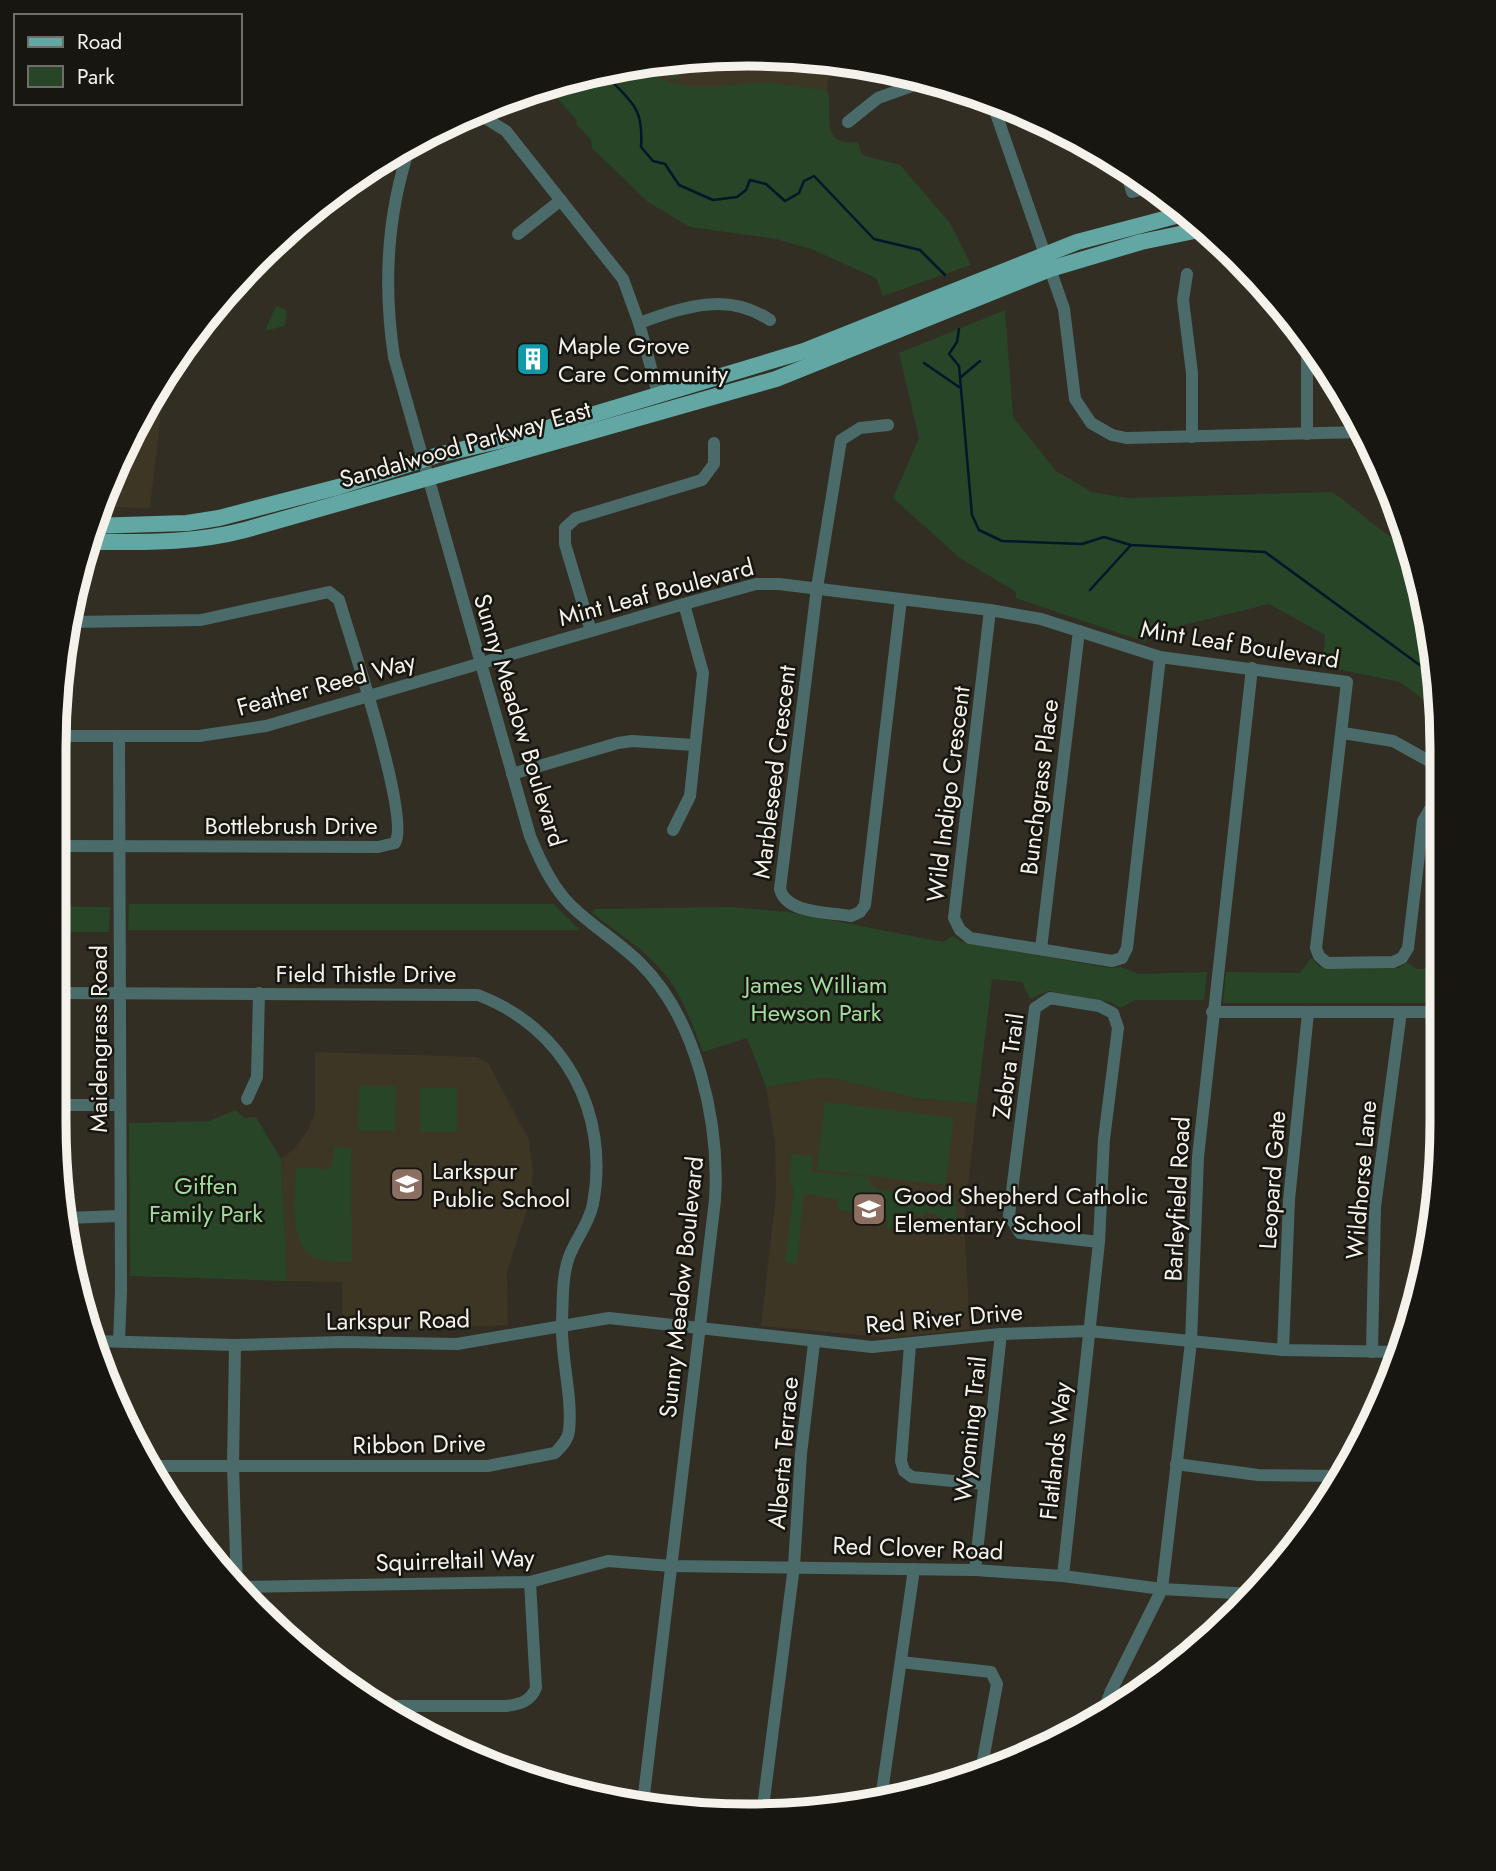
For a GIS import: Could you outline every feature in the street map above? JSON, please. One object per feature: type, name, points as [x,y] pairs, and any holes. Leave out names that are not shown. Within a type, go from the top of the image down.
[{"type":"main road","name":"Sandalwood Parkway East","points":[[99,542],[168,543],[204,540],[776,379],[1047,262],[1077,242],[1174,216]]},
{"type":"main road","name":"Sandalwood Parkway East","points":[[104,525],[219,518],[338,487],[421,460],[528,434],[804,351],[1047,262],[1192,232]]},
{"type":"street","points":[[848,122],[878,98],[910,87]]},
{"type":"street","points":[[996,113],[1065,314],[1072,389],[1085,416],[1105,432],[1126,438],[1351,433]]},
{"type":"street","points":[[486,119],[506,131],[623,279],[639,323],[658,394]]},
{"type":"street","name":"Sunny Meadow Boulevard","points":[[407,158],[392,222],[388,312],[400,385],[530,836],[547,872],[573,908],[632,956],[657,982],[676,1013],[702,1081],[712,1118],[716,1179],[644,1796]]},
{"type":"street","points":[[519,234],[561,200]]},
{"type":"street","points":[[1187,274],[1183,300],[1192,373],[1192,437]]},
{"type":"street","points":[[639,323],[699,305],[751,307],[770,320]]},
{"type":"street","points":[[1307,358],[1307,435]]},
{"type":"street","name":"Marbleseed Crescent","points":[[888,425],[860,428],[841,440],[817,588],[780,889],[783,899],[791,906],[852,916],[860,912],[865,905],[901,599]]},
{"type":"street","points":[[591,631],[565,544],[565,528],[576,518],[702,480],[714,464],[714,443]]},
{"type":"street","name":"Mint Leaf Boulevard","points":[[480,663],[765,583],[990,610],[1041,619],[1160,657],[1348,682],[1316,948],[1319,956],[1327,963],[1393,962],[1402,958],[1408,948],[1423,821],[1430,809]]},
{"type":"street","points":[[79,622],[201,620],[329,592],[339,600],[368,696]]},
{"type":"street","points":[[673,830],[690,796],[703,673],[684,604]]},
{"type":"street","name":"Wild Indigo Crescent","points":[[990,610],[954,918],[960,930],[970,937],[1112,961],[1122,958],[1128,948],[1160,657]]},
{"type":"street","name":"Bunchgrass Place","points":[[1041,948],[1079,631]]},
{"type":"street","name":"Feather Reed Way","points":[[67,736],[199,736],[265,726],[480,663]]},
{"type":"street","name":"Barleyfield Road","points":[[1107,1702],[1162,1589],[1191,1342],[1198,1157],[1212,1012],[1252,668]]},
{"type":"street","name":"Bottlebrush Drive","points":[[119,846],[378,847],[395,843],[400,835],[398,810],[368,696]]},
{"type":"street","points":[[1343,733],[1393,741],[1430,761]]},
{"type":"street","name":"Maidengrass Road","points":[[119,736],[119,1341]]},
{"type":"street","points":[[512,774],[596,748],[632,741],[694,745]]},
{"type":"street","points":[[66,846],[119,846]]},
{"type":"street","name":"Field Thistle Drive","points":[[66,993],[478,995],[498,1003],[559,1051],[578,1083],[592,1122],[597,1168],[588,1221],[565,1269],[561,1324]]},
{"type":"street","points":[[247,1098],[257,1077],[259,993]]},
{"type":"street","name":"Zebra Trail","points":[[1090,1331],[1099,1242],[1104,1139],[1118,1028],[1113,1013],[1099,1006],[1050,998],[1035,1008],[1009,1216],[1020,1233],[1099,1242]]},
{"type":"street","points":[[1212,1012],[1430,1012]]},
{"type":"street","name":"Wildhorse Lane","points":[[1372,1352],[1375,1207],[1401,1012]]},
{"type":"street","name":"Leopard Gate","points":[[1283,1350],[1289,1200],[1308,1013]]},
{"type":"street","points":[[66,1105],[119,1105]]},
{"type":"street","points":[[73,1218],[119,1216]]},
{"type":"street","name":"Larkspur Road","points":[[103,1341],[235,1345],[334,1342],[457,1343],[609,1318],[700,1328]]},
{"type":"street","name":"Ribbon Drive","points":[[159,1466],[488,1466],[555,1453],[569,1432],[561,1324]]},
{"type":"street","name":"Red River Drive","points":[[700,1328],[872,1348],[1001,1334],[1090,1331],[1283,1350],[1389,1352]]},
{"type":"street","name":"Flatlands Way","points":[[1063,1576],[1090,1331]]},
{"type":"street","name":"Wyoming Trail","points":[[975,1570],[1001,1334]]},
{"type":"street","name":"Alberta Terrace","points":[[763,1804],[794,1566],[801,1454],[814,1343]]},
{"type":"street","points":[[235,1345],[233,1466],[237,1573]]},
{"type":"street","points":[[911,1345],[901,1461],[904,1471],[912,1477],[984,1484]]},
{"type":"street","points":[[1176,1464],[1258,1475],[1331,1476]]},
{"type":"street","name":"Squirreltail Way","points":[[249,1587],[530,1582],[608,1561],[671,1566]]},
{"type":"street","name":"Red Clover Road","points":[[671,1566],[975,1570],[1063,1576],[1162,1589],[1241,1593]]},
{"type":"street","points":[[882,1791],[914,1569]]},
{"type":"street","points":[[395,1706],[506,1706],[521,1704],[533,1696],[536,1688],[530,1582]]},
{"type":"street","points":[[901,1662],[990,1672],[997,1684],[983,1762]]},
{"type":"street","points":[[1111,1691],[1119,1695]]},
{"type":"shaded area","points":[[748,66],[830,71],[827,90],[767,83],[702,88],[666,82],[653,73]]},
{"type":"shaded area","points":[[162,400],[150,508],[111,507],[137,447]]},
{"type":"shaded area","name":"Larkspur Public School","points":[[315,1052],[477,1057],[488,1063],[529,1140],[533,1169],[531,1198],[507,1271],[508,1325],[342,1333],[342,1282],[287,1281],[281,1159],[294,1149],[308,1130],[315,1112]]},
{"type":"shaded area","name":"Good Shepherd Catholic Elementary School","points":[[827,1077],[920,1099],[977,1103],[964,1225],[970,1329],[890,1338],[761,1326],[776,1193],[775,1143],[766,1087]]},
{"type":"green space","points":[[686,70],[673,80],[666,71]]},
{"type":"green space","points":[[652,73],[669,82],[685,85],[768,83],[827,90],[832,133],[845,142],[858,142],[862,155],[900,165],[950,223],[971,265],[883,296],[876,278],[811,249],[776,239],[690,227],[648,202],[592,148],[591,140],[576,124],[577,120],[554,95]]},
{"type":"green space","points":[[276,306],[286,310],[284,326],[265,331]]},
{"type":"green space","points":[[1005,310],[1013,417],[1056,471],[1092,492],[1127,498],[1332,492],[1396,539],[1416,615],[1428,703],[1400,682],[1322,666],[1325,635],[1269,604],[1147,634],[1145,642],[1016,598],[1016,592],[960,558],[893,498],[919,438],[899,353]]},
{"type":"green space","points":[[129,904],[554,904],[580,930],[128,930]]},
{"type":"green space","points":[[66,906],[110,907],[109,932],[66,932]]},
{"type":"green space","name":"James William Hewson Park","points":[[732,907],[788,912],[943,942],[953,936],[962,942],[1110,968],[1121,967],[1139,974],[1207,972],[1204,1000],[1135,1000],[1121,1008],[1110,1002],[1048,991],[1030,999],[1022,982],[992,979],[977,1103],[920,1099],[827,1077],[766,1087],[747,1038],[703,1052],[683,1004],[667,977],[641,951],[592,913],[595,909]]},
{"type":"green space","points":[[1311,958],[1320,967],[1329,969],[1399,968],[1407,962],[1416,969],[1430,968],[1430,1003],[1223,1003],[1226,972],[1300,973]]},
{"type":"green space","points":[[359,1086],[396,1086],[395,1131],[358,1131]]},
{"type":"green space","points":[[420,1088],[457,1088],[457,1132],[420,1132]]},
{"type":"green space","points":[[825,1102],[954,1118],[945,1185],[817,1169]]},
{"type":"green space","name":"Giffen Family Park","points":[[236,1110],[244,1118],[256,1117],[281,1159],[287,1281],[130,1276],[129,1123],[209,1121]]},
{"type":"green space","points":[[334,1147],[351,1148],[352,1261],[318,1259],[308,1253],[297,1232],[294,1204],[296,1167],[328,1169],[332,1165]]},
{"type":"green space","points":[[791,1154],[812,1156],[812,1172],[870,1177],[870,1185],[879,1190],[955,1197],[958,1229],[932,1213],[925,1212],[924,1215],[903,1218],[894,1228],[886,1228],[888,1219],[838,1210],[838,1199],[804,1194],[797,1264],[785,1262],[794,1189],[790,1184]]},
{"type":"waterway","points":[[612,81],[628,98],[637,113],[641,147],[653,161],[665,164],[679,185],[713,200],[737,197],[746,190],[750,180],[766,184],[785,201],[799,193],[804,181],[814,176],[874,239],[920,250],[945,275]]},
{"type":"waterway","points":[[959,329],[957,342],[949,354],[959,366],[972,515],[979,530],[1002,541],[1082,544],[1104,537],[1131,545],[1265,552],[1425,669]]},
{"type":"waterway","points":[[961,377],[980,361]]},
{"type":"waterway","points":[[924,363],[959,387]]},
{"type":"waterway","points":[[1090,590],[1131,545]]},
{"type":"place","name":"Maple Grove Care Community","points":[[533,359]]},
{"type":"place","name":"Larkspur Public School","points":[[407,1184]]},
{"type":"place","name":"Good Shepherd Catholic Elementary School","points":[[869,1209]]}]
